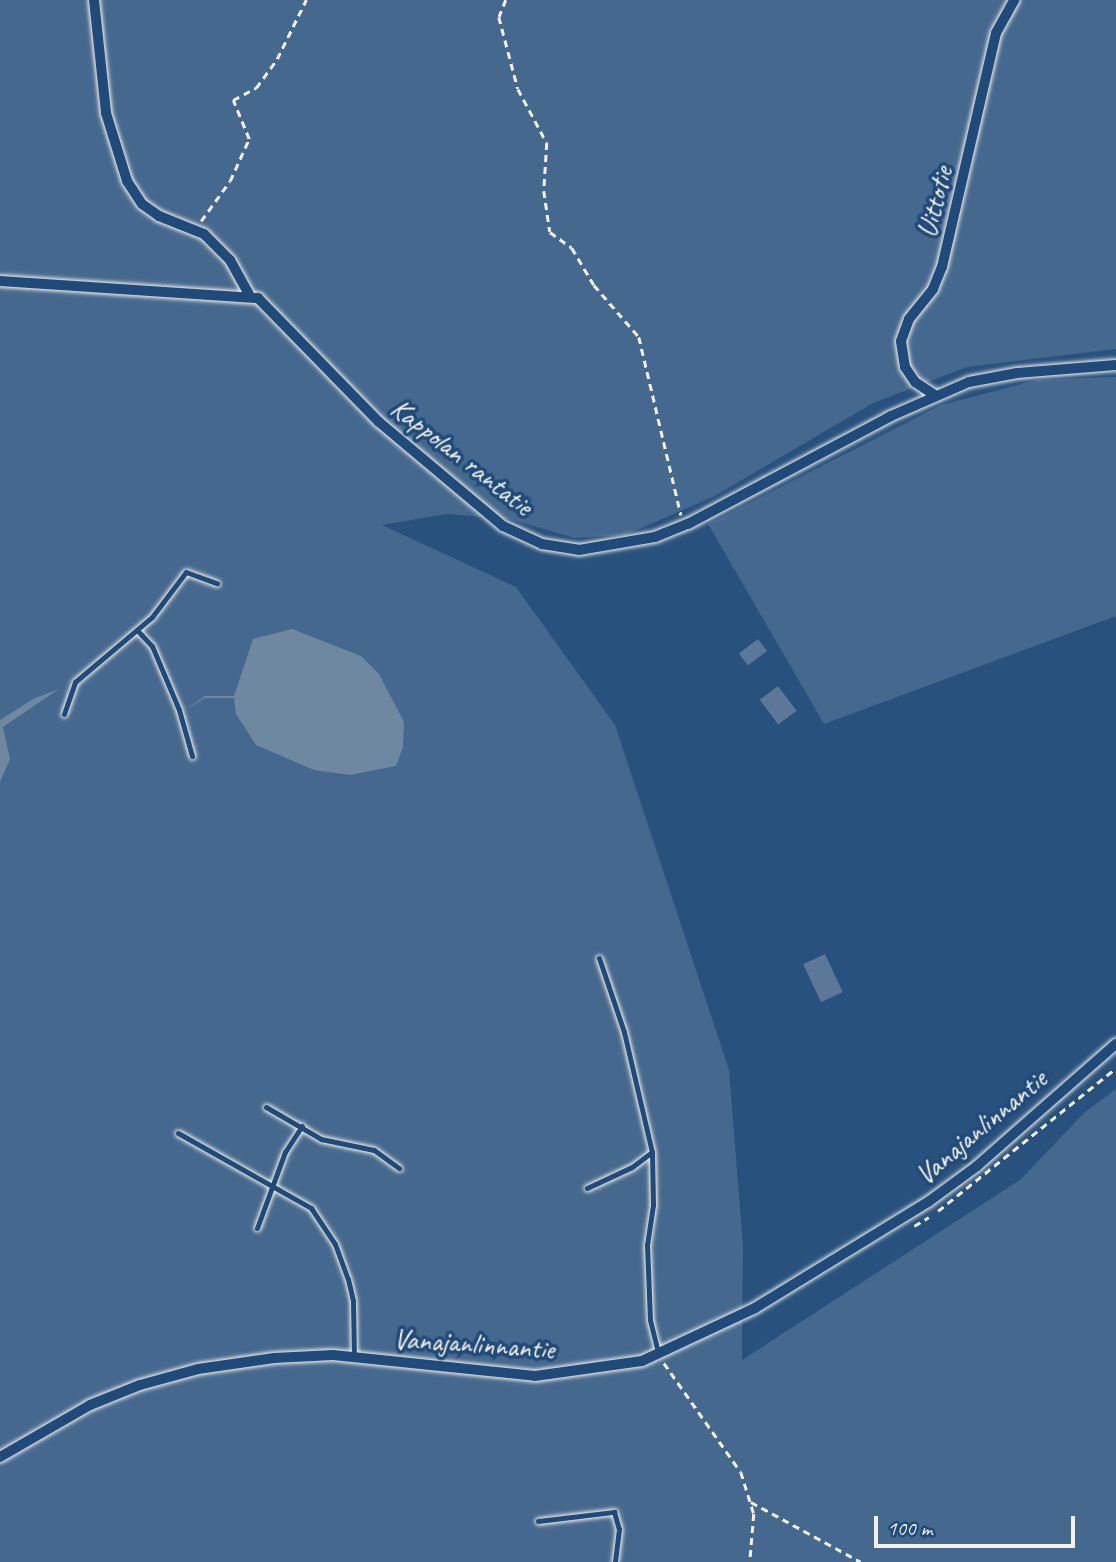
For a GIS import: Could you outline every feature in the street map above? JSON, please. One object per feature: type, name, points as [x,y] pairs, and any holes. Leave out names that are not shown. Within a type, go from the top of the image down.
[{"type":"street","points":[[94,0],[106,113],[127,181],[150,210],[195,229],[230,260],[248,294]]},
{"type":"street","name":"Uittotie","points":[[936,396],[915,382],[905,367],[901,341],[909,319],[933,289],[942,267],[996,33],[1014,0]]},
{"type":"street","points":[[0,281],[248,294]]},
{"type":"street","name":"Kappolan rantatie","points":[[248,294],[295,333],[379,422],[503,526],[542,544],[579,550],[629,543],[683,525],[936,396],[969,382],[1017,373],[1116,365]]},
{"type":"street","name":"Vanajanlinnantie","points":[[0,1457],[90,1405],[140,1385],[198,1369],[274,1358],[354,1357],[535,1376],[595,1371],[660,1357],[755,1308],[928,1202],[1116,1044]]},
{"type":"lane","points":[[64,714],[75,682],[137,629],[186,572],[217,583]]},
{"type":"lane","points":[[137,629],[152,646],[179,710],[192,756]]},
{"type":"lane","points":[[599,958],[624,1032],[652,1152],[649,1294],[660,1357]]},
{"type":"lane","points":[[265,1107],[321,1139],[374,1150],[399,1168]]},
{"type":"lane","points":[[257,1228],[285,1152],[302,1126]]},
{"type":"lane","points":[[178,1133],[311,1208],[335,1244],[353,1301],[354,1357]]},
{"type":"lane","points":[[587,1188],[632,1167],[652,1152]]},
{"type":"lane","points":[[538,1521],[614,1512],[619,1529],[615,1562]]},
{"type":"path","points":[[195,229],[230,181],[248,139],[233,100],[256,88],[277,59],[306,0]]},
{"type":"path","points":[[506,0],[499,17],[518,89],[547,143],[544,191],[550,232],[572,248],[594,285],[639,337],[683,525]]},
{"type":"path","points":[[906,1230],[965,1194],[1116,1068]]},
{"type":"path","points":[[660,1357],[672,1356]]},
{"type":"path","points":[[660,1357],[741,1472],[754,1514],[750,1562]]},
{"type":"path","points":[[750,1501],[861,1562]]},
{"type":"shaded area","points":[[0,0],[1116,0],[1116,349],[967,367],[873,403],[713,497],[625,535],[575,538],[509,519],[447,514],[382,525],[516,587],[615,725],[729,1070],[743,1245],[742,1360],[1020,1180],[1085,1112],[1116,1089],[1116,1562],[0,1562]]},
{"type":"shaded area","points":[[1116,377],[1116,616],[824,724],[708,524],[941,405],[1037,380]]},
{"type":"shaded area","points":[[292,629],[361,656],[379,674],[404,722],[403,747],[396,766],[350,775],[314,770],[256,745],[236,714],[234,698],[205,698],[184,711],[205,696],[234,696],[253,639]]},
{"type":"shaded area","points":[[59,689],[3,727],[10,759],[0,782],[0,720],[35,698]]},
{"type":"building","points":[[758,639],[767,651],[748,665],[739,653]]},
{"type":"building","points":[[778,686],[797,711],[778,725],[760,700]]},
{"type":"building","points":[[825,954],[843,992],[821,1002],[803,964]]}]
